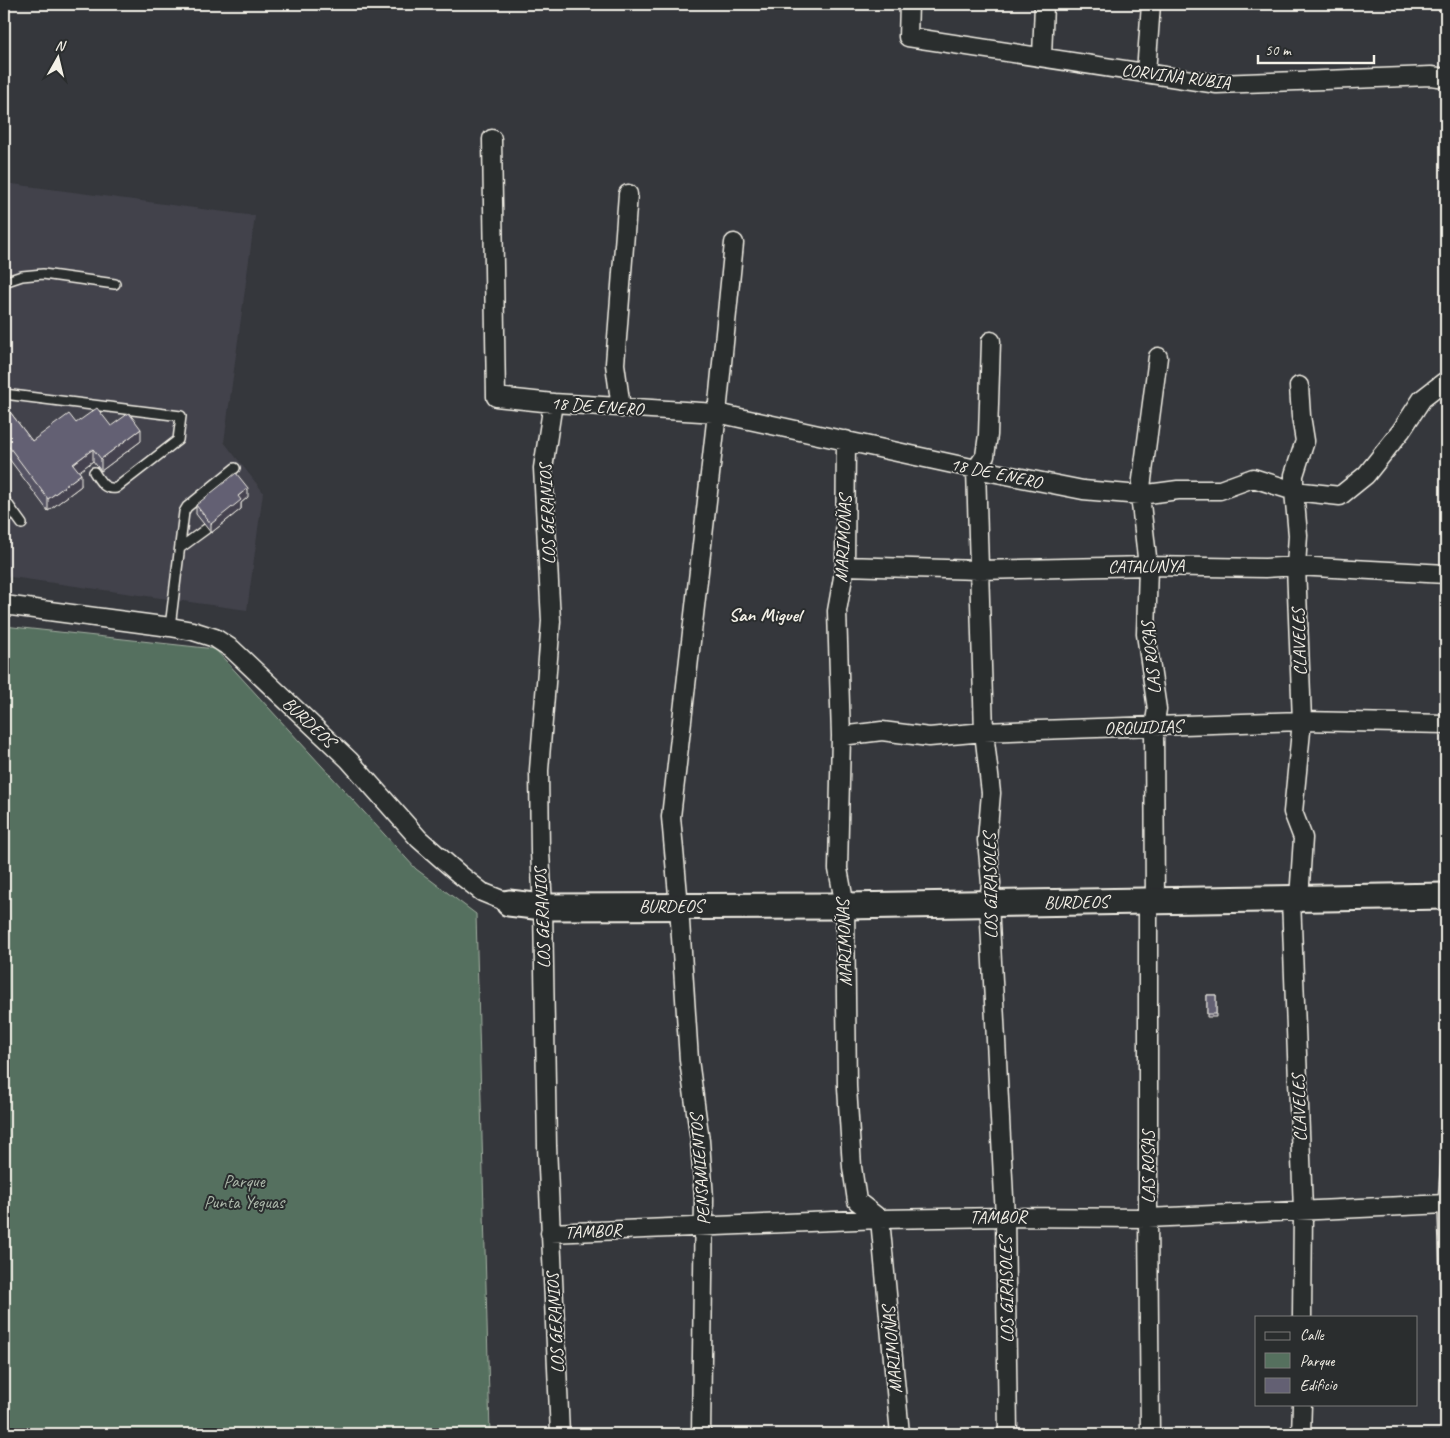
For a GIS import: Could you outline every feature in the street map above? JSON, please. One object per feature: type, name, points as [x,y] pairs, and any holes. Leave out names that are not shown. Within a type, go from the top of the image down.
[{"type":"street","name":"CORVINA RUBIA","points":[[909,4],[908,37],[1217,84],[1431,76],[1446,78]]},
{"type":"street","points":[[1042,57],[1044,4]]},
{"type":"street","points":[[1146,73],[1150,4]]},
{"type":"street","name":"18 DE ENERO","points":[[492,139],[496,397],[553,403],[717,414],[1083,490],[1140,495],[1178,490],[1220,490],[1253,478],[1294,491],[1340,496],[1366,475],[1401,431],[1422,399],[1446,386]]},
{"type":"street","points":[[621,408],[615,364],[628,194]]},
{"type":"street","name":"PENSAMIENTOS","points":[[701,1434],[705,1226],[700,1141],[689,1060],[671,817],[717,414],[734,243]]},
{"type":"street","name":"LOS GIRASOLES","points":[[991,341],[988,435],[985,456],[976,469],[984,732],[991,794],[987,840],[991,884],[989,903],[1004,1217],[1008,1434]]},
{"type":"street","name":"LAS ROSAS","points":[[1150,1434],[1148,1218],[1151,901],[1154,727],[1157,709],[1146,634],[1148,566],[1140,495],[1158,357]]},
{"type":"street","name":"CLAVELES","points":[[1300,386],[1301,416],[1305,441],[1294,475],[1294,491],[1298,535],[1296,566],[1302,721],[1293,812],[1303,838],[1295,899],[1303,1210],[1302,1316]]},
{"type":"street","name":"LOS GERANIOS","points":[[553,403],[542,468],[551,621],[539,770],[550,1233],[560,1434]]},
{"type":"street","name":"MARIMOÑAS","points":[[846,440],[845,566],[837,611],[841,736],[838,869],[845,906],[847,1087],[852,1167],[857,1201],[880,1219],[900,1434]]},
{"type":"street","name":"CATALUNYA","points":[[845,566],[979,570],[1148,566],[1265,568],[1296,566],[1446,574]]},
{"type":"street","name":"BURDEOS","points":[[4,605],[170,627],[193,631],[215,638],[232,650],[349,760],[419,839],[482,892],[508,903],[543,907],[845,906],[1446,896]]},
{"type":"street","name":"ORQUIDIAS","points":[[841,736],[882,731],[929,737],[984,732],[1302,721],[1446,724]]},
{"type":"street","name":"TAMBOR","points":[[550,1233],[880,1219],[1004,1217],[1148,1218],[1444,1204]]},
{"type":"street","points":[[1301,1434],[1302,1406]]},
{"type":"lane","points":[[4,282],[22,276],[43,274],[115,284]]},
{"type":"lane","points":[[4,394],[181,416],[178,440],[116,488],[110,489],[104,486],[94,472]]},
{"type":"lane","points":[[170,627],[186,507],[235,468]]},
{"type":"lane","points":[[4,499],[22,524]]},
{"type":"lane","points":[[180,548],[206,529]]},
{"type":"lane","points":[[1446,1162],[1444,1204],[1446,1301]]},
{"type":"shaded area","points":[[4,183],[255,216],[224,442],[263,492],[247,610],[4,576]]},
{"type":"green space","name":"Parque Punta Yeguas","points":[[4,626],[215,649],[416,869],[476,914],[490,1434],[4,1434]]},
{"type":"building","points":[[4,404],[32,441],[69,414],[76,423],[97,408],[111,426],[129,413],[141,429],[101,459],[93,449],[73,464],[81,474],[48,499],[4,440]]},
{"type":"building","points":[[236,473],[248,488],[238,496],[241,500],[211,524],[196,505]]},
{"type":"building","points":[[1207,995],[1216,995],[1216,1014],[1207,1014]]},
{"type":"district","name":"San Miguel","points":[[765,615]]}]
